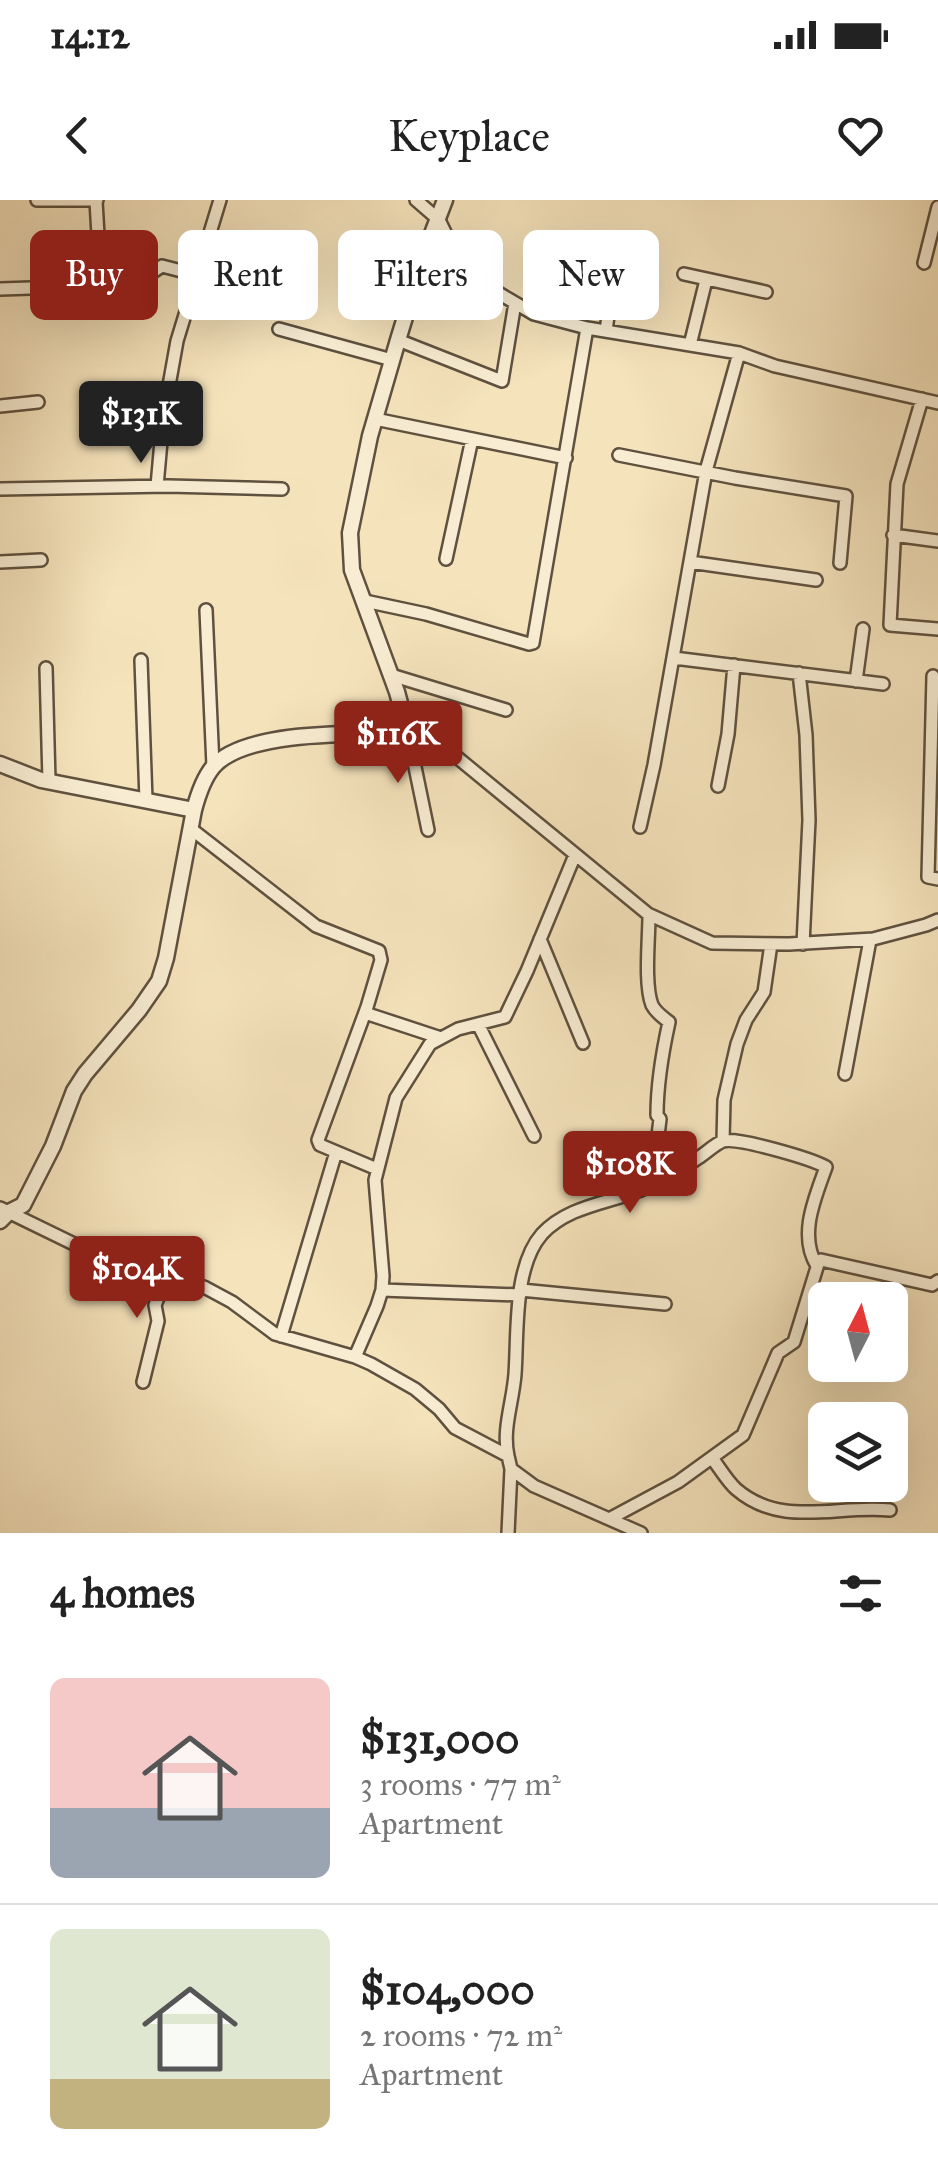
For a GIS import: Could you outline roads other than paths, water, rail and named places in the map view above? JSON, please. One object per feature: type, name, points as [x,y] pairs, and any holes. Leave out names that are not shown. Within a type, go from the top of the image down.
[{"type":"street","points":[[37,200],[96,200],[98,230]]},
{"type":"street","points":[[211,230],[220,200]]},
{"type":"street","points":[[416,200],[439,220],[456,257],[495,291],[534,314],[587,328],[739,353],[774,366],[938,403]]},
{"type":"street","points":[[428,830],[404,712],[352,570],[350,533],[375,419],[445,200]]},
{"type":"street","points":[[924,263],[938,206]]},
{"type":"street","points":[[684,274],[766,292]]},
{"type":"street","points":[[690,345],[706,280]]},
{"type":"street","points":[[0,289],[30,288]]},
{"type":"street","points":[[398,340],[502,381],[515,303]]},
{"type":"street","points":[[157,486],[163,419],[183,320]]},
{"type":"street","points":[[606,331],[607,320]]},
{"type":"street","points":[[365,602],[533,642],[587,328]]},
{"type":"street","points":[[279,329],[392,360]]},
{"type":"street","points":[[640,827],[706,471],[739,353]]},
{"type":"street","points":[[922,400],[898,484],[890,626],[938,629]]},
{"type":"street","points":[[0,406],[38,402]]},
{"type":"street","points":[[375,419],[566,458]]},
{"type":"street","points":[[446,559],[472,439]]},
{"type":"street","points":[[619,455],[846,496],[840,563]]},
{"type":"street","points":[[0,489],[282,489]]},
{"type":"street","points":[[894,536],[938,542]]},
{"type":"street","points":[[0,562],[41,560]]},
{"type":"street","points":[[690,562],[816,580]]},
{"type":"street","points":[[206,610],[214,766]]},
{"type":"street","points":[[856,680],[864,629]]},
{"type":"street","points":[[674,658],[884,684]]},
{"type":"street","points":[[141,660],[146,800]]},
{"type":"street","points":[[718,786],[728,734],[734,665]]},
{"type":"street","points":[[46,668],[49,781]]},
{"type":"street","points":[[799,673],[808,801],[804,944]]},
{"type":"street","points":[[391,675],[506,710]]},
{"type":"street","points":[[933,676],[928,877],[938,879]]},
{"type":"street","points":[[404,712],[650,915],[712,943],[870,940],[938,920]]},
{"type":"street","points":[[3,1214],[23,1206],[54,1146],[74,1091],[159,981],[198,792],[214,766],[235,752],[266,741],[408,733]]},
{"type":"street","points":[[0,764],[49,781],[194,810]]},
{"type":"street","points":[[190,828],[316,926],[379,951],[365,1013],[318,1140],[320,1145],[378,1169]]},
{"type":"street","points":[[355,1357],[382,1290],[375,1180],[396,1098],[430,1044],[458,1029],[504,1017],[575,855]]},
{"type":"street","points":[[650,915],[651,1002],[669,1022],[660,1058],[660,1118],[652,1186]]},
{"type":"street","points":[[540,939],[583,1043]]},
{"type":"street","points":[[845,1074],[870,940]]},
{"type":"street","points":[[723,1141],[724,1100],[737,1044],[746,1020],[764,992],[771,944]]},
{"type":"street","points":[[365,1013],[441,1038]]},
{"type":"street","points":[[478,1024],[534,1136]]},
{"type":"street","points":[[508,1533],[509,1463],[504,1439],[512,1405],[516,1314],[530,1254],[543,1233],[578,1209],[652,1186],[723,1141],[740,1141],[826,1166],[809,1215],[813,1260],[818,1266]]},
{"type":"street","points":[[281,1336],[336,1152]]},
{"type":"street","points":[[3,1214],[113,1263],[168,1274],[219,1295],[281,1336],[355,1357],[415,1389],[455,1428],[509,1463],[534,1486],[632,1531]]},
{"type":"street","points":[[609,1519],[678,1482],[743,1435],[778,1353],[794,1342],[822,1260],[932,1284],[938,1281]]},
{"type":"street","points":[[144,1382],[158,1321],[156,1304],[168,1274]]},
{"type":"street","points":[[382,1290],[521,1292],[665,1304]]},
{"type":"street","points":[[712,1458],[736,1489],[761,1503],[795,1514],[890,1510]]}]
